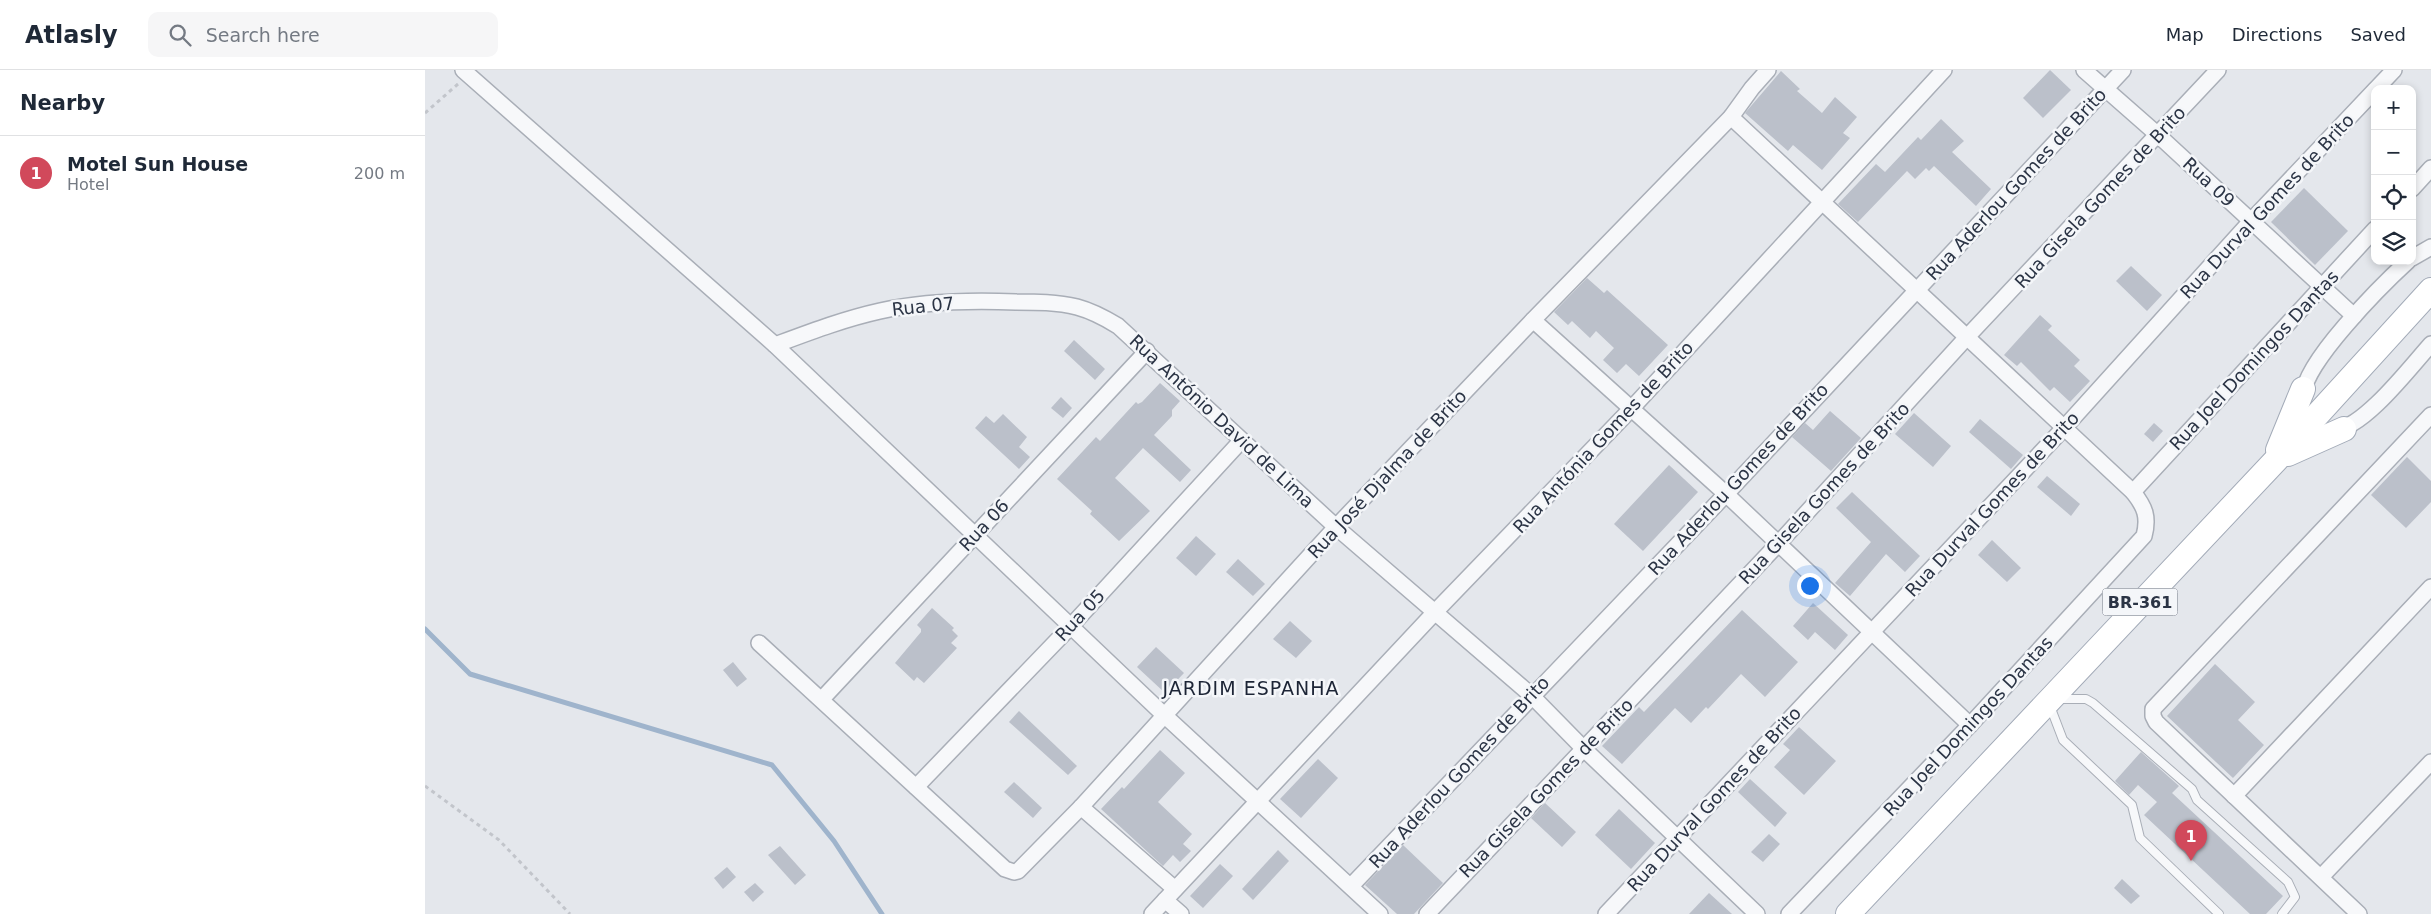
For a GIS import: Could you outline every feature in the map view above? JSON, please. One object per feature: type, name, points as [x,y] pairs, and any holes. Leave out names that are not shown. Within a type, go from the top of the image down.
[{"type":"main road","name":"BR-361","points":[[1848,914],[2048,700],[2275,462],[2431,290]]},
{"type":"main road","points":[[2275,462],[2303,389]]},
{"type":"main road","points":[[2275,462],[2344,429]]},
{"type":"street","points":[[1752,70],[1752,88]]},
{"type":"street","name":"Rua José Djalma de Brito","points":[[916,787],[1005,869],[1014,872],[1022,868],[1081,807],[1163,714],[1337,527],[1533,320],[1731,117],[1768,70]]},
{"type":"street","name":"Rua Antónia Gomes de Brito","points":[[1161,906],[1257,800],[1632,408],[1944,70]]},
{"type":"street","name":"Rua 09","points":[[2084,70],[2158,135],[2354,316]]},
{"type":"street","name":"Rua Aderlou Gomes de Brito","points":[[1351,886],[1726,494],[2123,70]]},
{"type":"street","name":"Rua Gisela Gomes de Brito","points":[[1427,914],[1778,544],[1967,337],[2218,70]]},
{"type":"street","name":"Rua Durval Gomes de Brito","points":[[2380,85],[2394,70]]},
{"type":"street","points":[[467,72],[775,345],[1163,714],[1380,914]]},
{"type":"street","name":"Rua Durval Gomes de Brito","points":[[1606,914],[2064,428],[2251,222],[2371,95]]},
{"type":"street","points":[[1731,117],[1821,204],[1917,290],[2133,492]]},
{"type":"street","points":[[2416,185],[2431,168]]},
{"type":"street","name":"Rua Joel Domingos Dantas","points":[[1789,914],[1970,726],[2144,536],[2147,514],[2142,503],[2133,492],[2371,233]]},
{"type":"street","points":[[2416,256],[2431,247]]},
{"type":"street","points":[[2404,265],[2331,342],[2303,389],[2308,411],[2322,426],[2344,429],[2372,408],[2431,344]]},
{"type":"street","name":"Rua 07","points":[[775,345],[830,324],[881,310],[924,304],[978,300],[1045,303],[1075,307]]},
{"type":"street","name":"Rua António David de Lima","points":[[1075,307],[1097,314],[1118,326],[1147,351],[1337,527],[1436,611],[1531,696],[1757,914]]},
{"type":"street","points":[[1533,320],[1726,494],[1970,726]]},
{"type":"street","name":"Rua 06","points":[[822,699],[1147,351]]},
{"type":"street","points":[[2359,914],[2156,722],[2153,709],[2157,702],[2431,415]]},
{"type":"street","name":"Rua 05","points":[[916,787],[1071,626],[1241,440]]},
{"type":"street","points":[[2234,796],[2431,587]]},
{"type":"street","points":[[759,643],[916,787]]},
{"type":"street","points":[[2321,878],[2431,762]]},
{"type":"street","points":[[1081,807],[1161,906],[1178,913]]},
{"type":"lane","points":[[2219,914],[2141,838],[2131,805],[2063,740],[2048,700],[2086,699],[2093,702],[2191,789],[2197,800],[2288,882],[2295,897],[2283,914]]},
{"type":"path","points":[[425,114],[467,72]]},
{"type":"path","points":[[425,786],[499,840],[570,914]]},
{"type":"building","points":[[2050,70],[2071,90],[2043,118],[2023,98]]},
{"type":"building","points":[[1781,71],[1800,89],[1797,91],[1822,113],[1835,97],[1857,117],[1843,133],[1850,138],[1822,170],[1793,145],[1788,151],[1745,113]]},
{"type":"building","points":[[1941,119],[1964,141],[1952,152],[1991,189],[1976,206],[1934,166],[1929,171],[1926,168],[1915,179],[1907,171],[1858,222],[1838,204],[1876,164],[1885,172],[1918,137],[1921,140]]},
{"type":"building","points":[[2304,188],[2348,231],[2315,265],[2271,222]]},
{"type":"building","points":[[2131,266],[2162,295],[2147,311],[2116,281]]},
{"type":"building","points":[[1587,278],[1604,293],[1607,290],[1668,345],[1639,376],[1626,364],[1617,373],[1603,360],[1614,348],[1596,331],[1590,338],[1572,321],[1568,325],[1554,312]]},
{"type":"building","points":[[2040,315],[2052,326],[2048,330],[2080,360],[2074,366],[2090,381],[2070,402],[2054,387],[2050,391],[2021,362],[2017,366],[2004,355]]},
{"type":"building","points":[[1074,340],[1105,369],[1095,380],[1064,351]]},
{"type":"building","points":[[1160,383],[1180,401],[1172,410],[1172,416],[1154,435],[1191,470],[1180,482],[1143,448],[1115,478],[1150,511],[1119,541],[1090,514],[1092,511],[1057,479],[1096,437],[1100,441],[1136,402],[1138,404],[1142,402]]},
{"type":"building","points":[[1061,397],[1072,408],[1063,418],[1051,408]]},
{"type":"building","points":[[1830,411],[1861,438],[1831,471],[1792,437],[1805,423],[1813,430]]},
{"type":"building","points":[[1914,413],[1951,446],[1933,467],[1895,434]]},
{"type":"building","points":[[1003,414],[1027,437],[1019,447],[1030,457],[1019,469],[975,428],[986,416],[994,423]]},
{"type":"building","points":[[1980,419],[2023,455],[2011,469],[1969,432]]},
{"type":"building","points":[[2154,423],[2163,431],[2153,442],[2144,434]]},
{"type":"building","points":[[2407,457],[2431,481],[2431,502],[2406,528],[2371,495]]},
{"type":"building","points":[[1669,465],[1698,492],[1643,551],[1614,524]]},
{"type":"building","points":[[2047,476],[2080,504],[2071,516],[2037,487]]},
{"type":"building","points":[[1852,492],[1920,556],[1905,572],[1886,554],[1850,596],[1835,583],[1871,542],[1836,508]]},
{"type":"building","points":[[1196,536],[1216,554],[1196,576],[1176,558]]},
{"type":"building","points":[[1992,540],[2021,568],[2007,582],[1978,555]]},
{"type":"building","points":[[1238,559],[1265,584],[1253,596],[1226,572]]},
{"type":"building","points":[[1813,603],[1848,635],[1835,650],[1815,632],[1808,640],[1793,626]]},
{"type":"building","points":[[932,608],[954,628],[952,630],[958,636],[951,643],[957,648],[924,683],[917,677],[914,681],[895,663],[921,632],[917,625]]},
{"type":"building","points":[[1742,610],[1798,662],[1765,697],[1741,674],[1708,709],[1706,707],[1691,723],[1675,708],[1622,764],[1602,746],[1639,707],[1644,712]]},
{"type":"building","points":[[1290,621],[1312,641],[1296,658],[1273,639]]},
{"type":"building","points":[[1156,647],[1184,673],[1165,693],[1137,667]]},
{"type":"building","points":[[733,662],[747,679],[737,687],[723,670]]},
{"type":"building","points":[[2215,664],[2255,702],[2238,720],[2264,745],[2233,778],[2167,716]]},
{"type":"building","points":[[1019,711],[1077,766],[1068,775],[1009,722]]},
{"type":"building","points":[[1799,727],[1836,761],[1804,795],[1774,767],[1790,750],[1783,744]]},
{"type":"building","points":[[1160,750],[1185,773],[1158,802],[1192,834],[1183,844],[1191,851],[1180,862],[1173,855],[1163,866],[1101,809],[1122,787],[1124,789]]},
{"type":"building","points":[[2141,752],[2179,786],[2172,793],[2283,896],[2266,914],[2250,914],[2144,815],[2157,802],[2138,785],[2129,795],[2115,781]]},
{"type":"building","points":[[1318,759],[1338,778],[1301,818],[1280,799]]},
{"type":"building","points":[[1750,779],[1787,813],[1775,827],[1738,792]]},
{"type":"building","points":[[1014,782],[1042,808],[1033,818],[1004,792]]},
{"type":"building","points":[[1545,803],[1576,832],[1562,847],[1531,818]]},
{"type":"building","points":[[1619,809],[1655,843],[1631,869],[1595,835]]},
{"type":"building","points":[[1769,834],[1780,844],[1763,862],[1751,852]]},
{"type":"building","points":[[1403,845],[1443,883],[1414,914],[1397,914],[1365,885]]},
{"type":"building","points":[[780,846],[806,875],[795,885],[768,855]]},
{"type":"building","points":[[1278,850],[1289,861],[1253,900],[1242,889]]},
{"type":"building","points":[[1220,864],[1233,876],[1203,908],[1190,896]]},
{"type":"building","points":[[727,867],[736,877],[723,889],[714,878]]},
{"type":"building","points":[[2122,879],[2140,896],[2131,904],[2114,888]]},
{"type":"building","points":[[755,883],[764,892],[753,902],[744,892]]},
{"type":"building","points":[[1709,893],[1732,914],[1689,914]]},
{"type":"waterway","points":[[425,629],[470,674],[772,765],[834,841],[882,914]]},
{"type":"place","name":"Motel Sun House","points":[[2191,861]]},
{"type":"district","name":"JARDIM ESPANHA","points":[[1251,688]]}]
